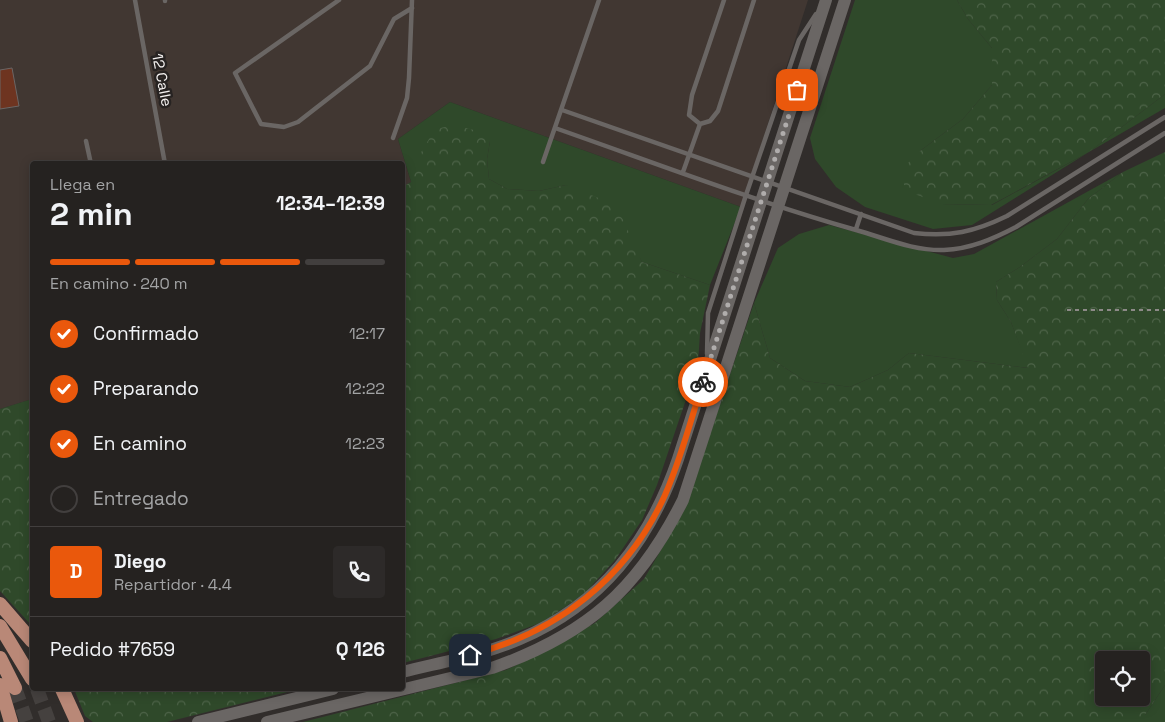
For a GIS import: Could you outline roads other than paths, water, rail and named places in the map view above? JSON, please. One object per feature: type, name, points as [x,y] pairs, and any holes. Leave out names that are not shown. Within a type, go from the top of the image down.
[{"type":"main road","points":[[405,671],[486,651],[520,639],[552,623],[574,609],[607,580],[631,554],[650,525],[666,493],[826,0]]},
{"type":"main road","points":[[405,689],[492,668],[527,656],[561,639],[592,618],[620,593],[650,557],[666,534],[683,500],[846,0]]},
{"type":"main road","points":[[0,604],[30,640]]},
{"type":"main road","points":[[0,626],[30,676]]},
{"type":"main road","points":[[0,658],[16,688]]},
{"type":"main road","points":[[0,686],[11,722]]},
{"type":"main road","points":[[63,691],[77,722]]},
{"type":"main road","points":[[198,722],[325,691]]},
{"type":"main road","points":[[267,722],[396,691]]},
{"type":"lane","name":"12 Calle","points":[[135,0],[165,161]]},
{"type":"lane","points":[[339,0],[236,72],[235,76],[261,124],[284,127],[298,122],[370,66],[394,19],[412,8]]},
{"type":"lane","points":[[393,138],[408,88],[412,0]]},
{"type":"lane","points":[[543,162],[599,0]]},
{"type":"lane","points":[[700,124],[689,115],[692,95],[724,0]]},
{"type":"lane","points":[[683,172],[700,124],[710,120],[718,111],[754,0]]},
{"type":"lane","points":[[706,371],[708,313],[752,175],[799,40],[826,0]]},
{"type":"lane","points":[[562,110],[768,180],[914,233],[941,236],[985,227],[1007,216],[1165,117]]},
{"type":"lane","points":[[555,128],[778,207],[911,247],[943,250],[992,240],[1165,134]]},
{"type":"lane","points":[[86,141],[90,161]]},
{"type":"lane","points":[[856,229],[861,214]]},
{"type":"tunnel","points":[[15,688],[27,722]]},
{"type":"tunnel","points":[[38,691],[49,722]]}]
